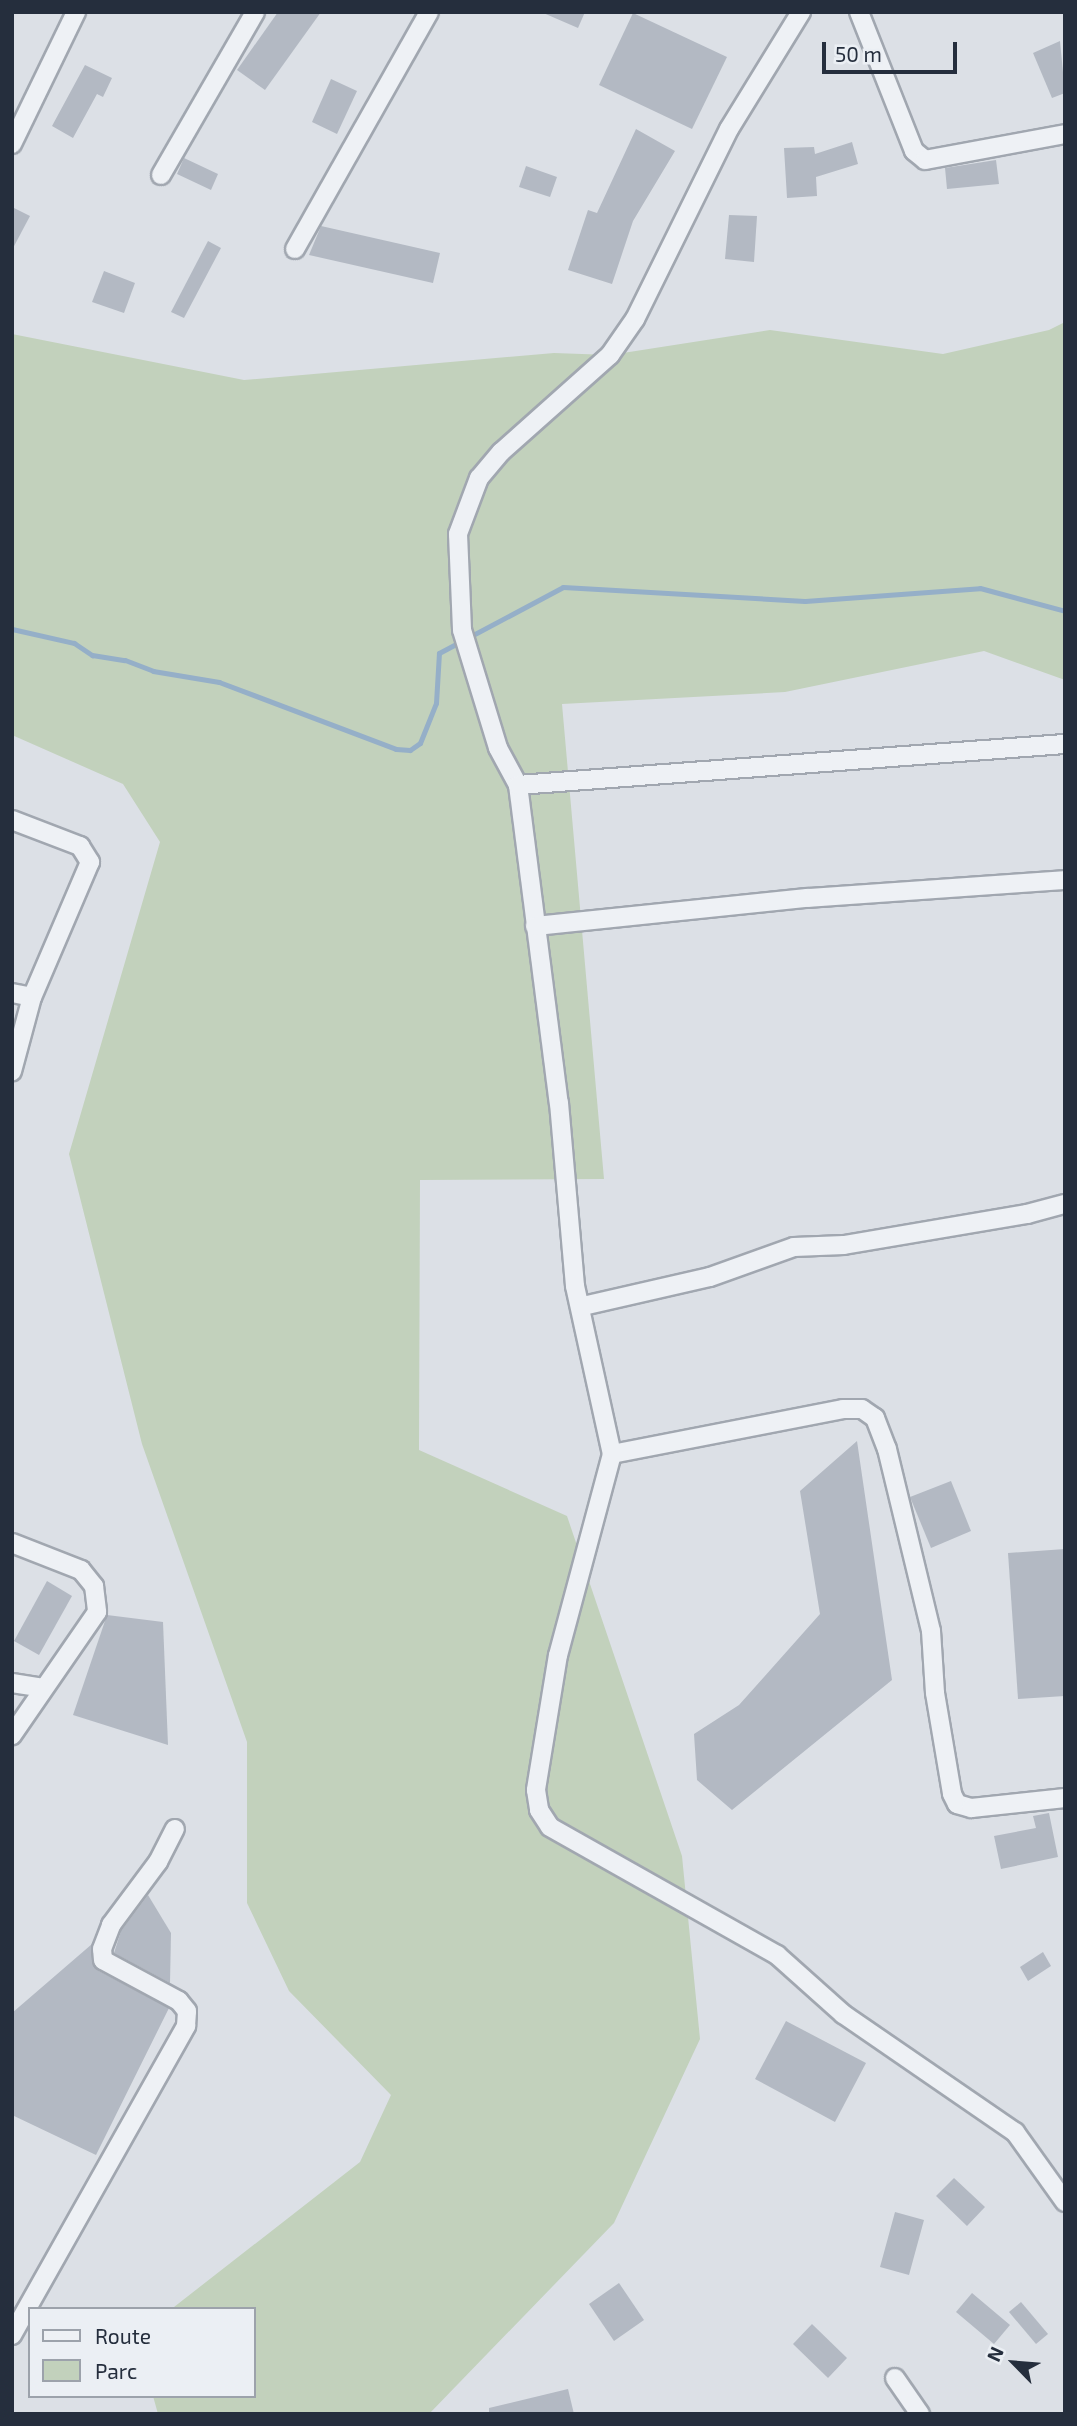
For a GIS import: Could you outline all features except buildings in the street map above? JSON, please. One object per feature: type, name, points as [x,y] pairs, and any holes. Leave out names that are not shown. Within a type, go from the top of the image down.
[{"type":"street","points":[[12,144],[76,12]]},
{"type":"street","points":[[161,175],[255,12]]},
{"type":"street","points":[[296,249],[429,12]]},
{"type":"street","points":[[801,12],[729,129],[635,319],[610,355],[501,452],[479,478],[466,506],[458,534],[462,630],[498,748],[518,785],[559,1103],[572,1266],[583,1306],[612,1454],[558,1655],[536,1790],[539,1810],[550,1827],[777,1955],[843,2014],[1015,2132],[1065,2202]]},
{"type":"street","points":[[859,12],[914,151],[925,160],[1065,134]]},
{"type":"street","points":[[518,785],[1065,744]]},
{"type":"street","points":[[12,820],[80,846],[90,862],[32,998],[12,1071]]},
{"type":"street","points":[[535,926],[808,898],[1065,880]]},
{"type":"street","points":[[12,993],[32,998]]},
{"type":"street","points":[[583,1306],[710,1277],[794,1247],[844,1245],[1027,1214],[1065,1204]]},
{"type":"street","points":[[612,1454],[843,1409],[862,1409],[875,1418],[887,1449],[931,1631],[935,1693],[952,1794],[957,1804],[971,1808],[1065,1798]]},
{"type":"street","points":[[12,1543],[81,1570],[94,1586],[97,1612],[12,1735]]},
{"type":"street","points":[[12,1683],[42,1688]]},
{"type":"street","points":[[12,2335],[186,2026],[187,2011],[179,2001],[103,1960],[102,1949],[111,1925],[158,1862],[175,1829]]},
{"type":"street","points":[[895,2378],[920,2414]]},
{"type":"green space","points":[[1065,322],[1065,680],[984,651],[785,692],[562,704],[604,1179],[420,1180],[419,1450],[567,1516],[682,1856],[700,2039],[614,2223],[429,2414],[158,2414],[154,2398],[256,2398],[256,2307],[174,2307],[360,2162],[391,2095],[289,1991],[247,1903],[247,1742],[142,1444],[69,1154],[160,842],[123,784],[12,735],[12,334],[244,380],[554,353],[610,355],[770,330],[943,354],[1049,330]]},
{"type":"waterway","points":[[12,629],[74,643],[92,655],[125,660],[153,671],[219,682],[396,749],[410,750],[420,743],[436,703],[439,653],[563,587],[805,601],[980,588],[1065,611]]}]
